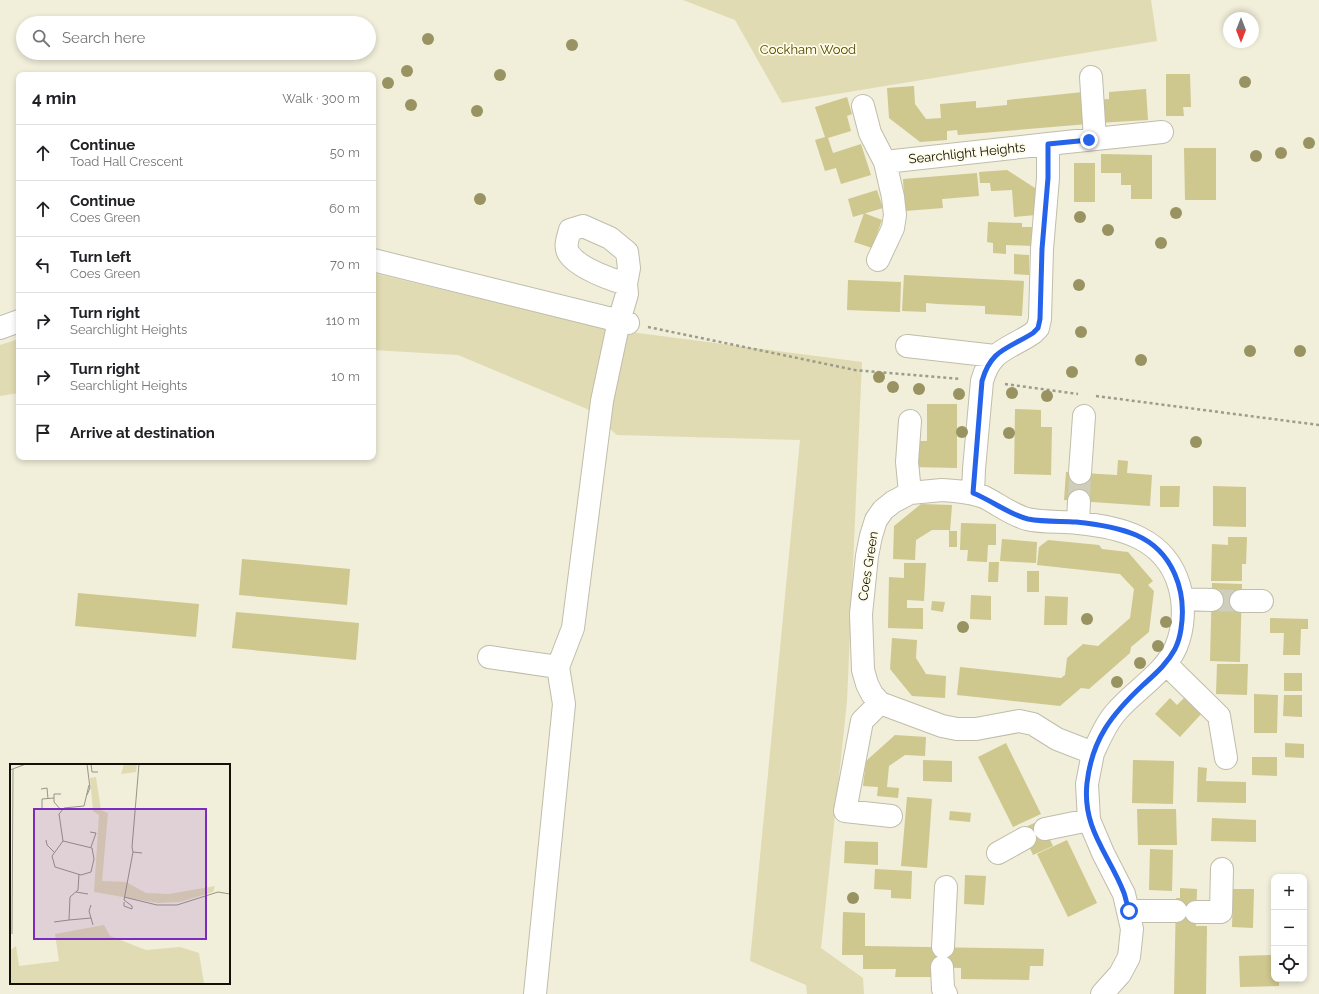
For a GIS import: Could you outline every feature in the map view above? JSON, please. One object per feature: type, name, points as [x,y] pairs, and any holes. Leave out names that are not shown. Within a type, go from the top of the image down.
[{"type":"street","points":[[1091,77],[1092,139]]},
{"type":"street","points":[[863,106],[870,133],[885,162],[895,215],[893,228],[878,260]]},
{"type":"street","name":"Searchlight Heights","points":[[885,162],[1162,132]]},
{"type":"street","points":[[973,493],[982,381],[988,364],[994,356],[1033,333],[1038,328],[1040,319],[1042,249],[1048,178],[1048,144]]},
{"type":"street","points":[[376,261],[624,322]]},
{"type":"street","points":[[535,994],[564,704],[558,667],[573,628],[602,401],[624,322],[627,294],[626,284]]},
{"type":"street","points":[[0,328],[16,322]]},
{"type":"street","points":[[907,346],[994,356]]},
{"type":"street","points":[[1080,473],[1084,416]]},
{"type":"street","points":[[910,421],[907,462],[910,493]]},
{"type":"street","name":"Coes Green","points":[[880,702],[872,694],[863,670],[861,614],[863,584],[871,536],[876,520],[883,510],[893,502],[910,493],[942,490],[973,493],[984,497],[1014,514],[1028,519],[1078,522],[1120,529],[1137,535],[1149,542],[1169,563],[1177,576],[1183,599],[1180,637],[1176,648],[1166,664],[1116,712],[1102,733],[1093,753],[1087,784],[1090,820],[1103,853],[1124,894],[1132,929],[1129,957],[1110,991]]},
{"type":"street","points":[[1078,522],[1079,501]]},
{"type":"street","points":[[1183,599],[1212,600]]},
{"type":"street","points":[[489,657],[558,667]]},
{"type":"street","points":[[1166,664],[1219,716],[1226,758]]},
{"type":"street","points":[[891,816],[845,811],[862,721],[880,702],[942,726],[957,729],[976,729],[1019,721],[1033,724],[1057,738],[1093,753]]},
{"type":"street","points":[[1045,828],[1090,820]]},
{"type":"street","points":[[998,853],[1026,838]]},
{"type":"street","points":[[1129,911],[1221,912],[1222,869]]},
{"type":"street","points":[[946,887],[943,957],[943,989],[946,994]]},
{"type":"green space","name":"Cockham Wood","points":[[683,0],[1151,0],[1157,41],[782,103],[735,20]]},
{"type":"green space","points":[[376,274],[607,329],[862,362],[847,701],[821,948],[863,978],[864,994],[807,994],[806,985],[750,961],[800,440],[617,435],[587,409],[458,355],[376,350]]},
{"type":"green space","points":[[16,340],[16,393],[0,396],[0,345]]},
{"type":"building","points":[[1166,74],[1190,74],[1191,107],[1183,107],[1184,116],[1166,116]]},
{"type":"building","points":[[914,86],[915,104],[926,119],[941,118],[940,104],[976,101],[976,108],[1007,105],[1007,100],[1083,92],[1088,124],[958,135],[957,130],[947,131],[947,140],[920,142],[889,118],[887,88]]},
{"type":"building","points":[[1146,89],[1148,120],[1097,123],[1096,100],[1109,99],[1109,92]]},
{"type":"building","points":[[847,97],[852,114],[847,116],[851,131],[828,138],[833,153],[861,144],[871,175],[841,184],[836,168],[825,171],[815,140],[825,137],[815,107]]},
{"type":"building","points":[[1184,148],[1216,148],[1216,200],[1185,200]]},
{"type":"building","points":[[1101,154],[1152,155],[1152,199],[1131,199],[1131,185],[1121,185],[1121,173],[1101,173]]},
{"type":"building","points":[[1074,163],[1095,163],[1095,202],[1074,202]]},
{"type":"building","points":[[1007,170],[1035,188],[1036,215],[1014,217],[1012,190],[991,191],[990,183],[980,183],[979,172]]},
{"type":"building","points":[[977,173],[979,196],[942,199],[943,208],[905,211],[903,179]]},
{"type":"building","points":[[877,190],[883,208],[853,217],[848,199]]},
{"type":"building","points":[[864,213],[882,220],[872,248],[854,242]]},
{"type":"building","points":[[988,222],[1022,223],[1022,227],[1034,227],[1033,246],[1006,245],[1006,254],[993,253],[993,243],[987,242]]},
{"type":"building","points":[[1014,254],[1029,255],[1029,275],[1014,274]]},
{"type":"building","points":[[904,275],[1024,281],[1022,316],[985,314],[985,306],[926,303],[926,312],[902,311]]},
{"type":"building","points":[[848,280],[901,282],[900,312],[847,310]]},
{"type":"building","points":[[927,404],[957,404],[957,468],[911,467],[911,441],[927,441]]},
{"type":"building","points":[[1015,409],[1041,410],[1041,427],[1052,427],[1051,475],[1014,474]]},
{"type":"building","points":[[1118,460],[1128,461],[1127,473],[1152,475],[1150,506],[1064,500],[1066,472],[1117,475]]},
{"type":"building","points":[[1160,486],[1180,486],[1179,507],[1160,507]]},
{"type":"building","points":[[1213,486],[1246,487],[1246,527],[1213,526]]},
{"type":"building","points":[[921,504],[952,505],[950,531],[957,531],[957,547],[949,547],[949,530],[932,530],[916,540],[915,560],[893,559],[894,526]]},
{"type":"building","points":[[961,523],[996,524],[996,545],[988,545],[987,562],[967,561],[968,550],[960,550]]},
{"type":"building","points":[[1228,537],[1247,537],[1246,564],[1242,564],[1242,581],[1211,581],[1212,544],[1228,545]]},
{"type":"building","points":[[1002,539],[1037,542],[1036,563],[1000,561]]},
{"type":"building","points":[[1048,540],[1099,545],[1102,549],[1128,552],[1153,581],[1148,585],[1154,591],[1149,632],[1131,647],[1130,653],[1089,689],[1081,688],[1060,706],[957,695],[960,667],[1061,678],[1065,675],[1067,658],[1083,644],[1098,646],[1130,618],[1134,589],[1120,574],[1037,565],[1039,547]]},
{"type":"building","points":[[242,559],[350,569],[347,605],[239,595]]},
{"type":"building","points":[[989,562],[999,562],[998,582],[988,582]]},
{"type":"building","points":[[904,563],[926,563],[924,601],[907,600],[907,608],[923,608],[923,629],[888,628],[889,577],[904,578]]},
{"type":"building","points":[[1027,571],[1039,571],[1039,592],[1027,592]]},
{"type":"building","points":[[1212,583],[1242,584],[1240,662],[1210,661]]},
{"type":"building","points":[[78,593],[199,604],[196,637],[75,626]]},
{"type":"building","points":[[971,595],[991,596],[991,620],[970,619]]},
{"type":"building","points":[[1045,596],[1068,597],[1067,625],[1044,625]]},
{"type":"building","points":[[932,601],[945,602],[943,612],[931,610]]},
{"type":"building","points":[[236,612],[359,623],[356,660],[232,648]]},
{"type":"building","points":[[1270,618],[1308,619],[1308,629],[1301,629],[1300,655],[1283,655],[1284,633],[1270,633]]},
{"type":"building","points":[[892,638],[917,640],[916,658],[926,674],[946,676],[945,698],[912,696],[890,669]]},
{"type":"building","points":[[1217,664],[1248,664],[1247,695],[1216,694]]},
{"type":"building","points":[[1284,673],[1302,673],[1302,691],[1284,691]]},
{"type":"building","points":[[1254,694],[1278,695],[1277,733],[1254,733]]},
{"type":"building","points":[[1284,695],[1302,695],[1302,717],[1283,716]]},
{"type":"building","points":[[1185,697],[1203,712],[1180,737],[1155,714],[1170,698],[1177,705]]},
{"type":"building","points":[[895,735],[926,737],[925,756],[905,755],[889,766],[887,787],[899,788],[898,798],[877,796],[878,787],[863,786],[866,761]]},
{"type":"building","points":[[1006,743],[1041,814],[1013,827],[978,757]]},
{"type":"building","points":[[1285,743],[1304,744],[1304,758],[1285,757]]},
{"type":"building","points":[[1252,757],[1277,757],[1277,776],[1252,775]]},
{"type":"building","points":[[923,760],[952,761],[952,782],[923,781]]},
{"type":"building","points":[[1133,760],[1174,761],[1173,804],[1132,803]]},
{"type":"building","points":[[1198,767],[1207,768],[1206,781],[1246,782],[1246,803],[1197,802]]},
{"type":"building","points":[[907,797],[932,799],[927,868],[901,866]]},
{"type":"building","points":[[1137,809],[1176,809],[1177,845],[1138,845]]},
{"type":"building","points":[[950,811],[971,813],[970,822],[949,820]]},
{"type":"building","points":[[1212,818],[1256,820],[1256,842],[1211,841]]},
{"type":"building","points":[[1041,820],[1053,846],[1033,855],[1021,829]]},
{"type":"building","points":[[1067,840],[1097,903],[1068,917],[1037,854]]},
{"type":"building","points":[[845,841],[878,842],[878,865],[844,863]]},
{"type":"building","points":[[1150,849],[1173,850],[1172,891],[1149,890]]},
{"type":"building","points":[[875,869],[912,871],[911,899],[891,898],[891,890],[874,889]]},
{"type":"building","points":[[965,875],[986,876],[984,905],[964,904]]},
{"type":"building","points":[[1180,888],[1197,889],[1196,926],[1207,926],[1206,994],[1174,994],[1176,898],[1180,898]]},
{"type":"building","points":[[1233,889],[1254,889],[1253,928],[1232,927]]},
{"type":"building","points":[[843,912],[865,913],[865,946],[1044,949],[1043,966],[1030,966],[1029,980],[961,979],[961,968],[932,967],[931,977],[895,977],[896,969],[863,969],[863,955],[842,955]]},
{"type":"building","points":[[1271,955],[1271,982],[1279,982],[1279,986],[1240,987],[1239,956]]},
{"type":"tunnel","points":[[1079,501],[1080,473]]},
{"type":"tunnel","points":[[1212,600],[1241,601]]},
{"type":"route","points":[[1089,140],[1048,144],[1048,178],[1042,249],[1040,319],[1038,328],[1033,333],[1024,340],[994,356],[984,371],[974,468],[973,493],[984,497],[1014,514],[1028,519],[1100,525],[1120,529],[1137,535],[1149,542],[1159,551],[1177,576],[1183,599],[1183,610],[1180,637],[1176,648],[1166,664],[1157,674],[1145,683],[1116,712],[1102,733],[1093,753],[1087,784],[1087,802],[1090,820],[1103,853],[1124,894],[1129,911]]}]
